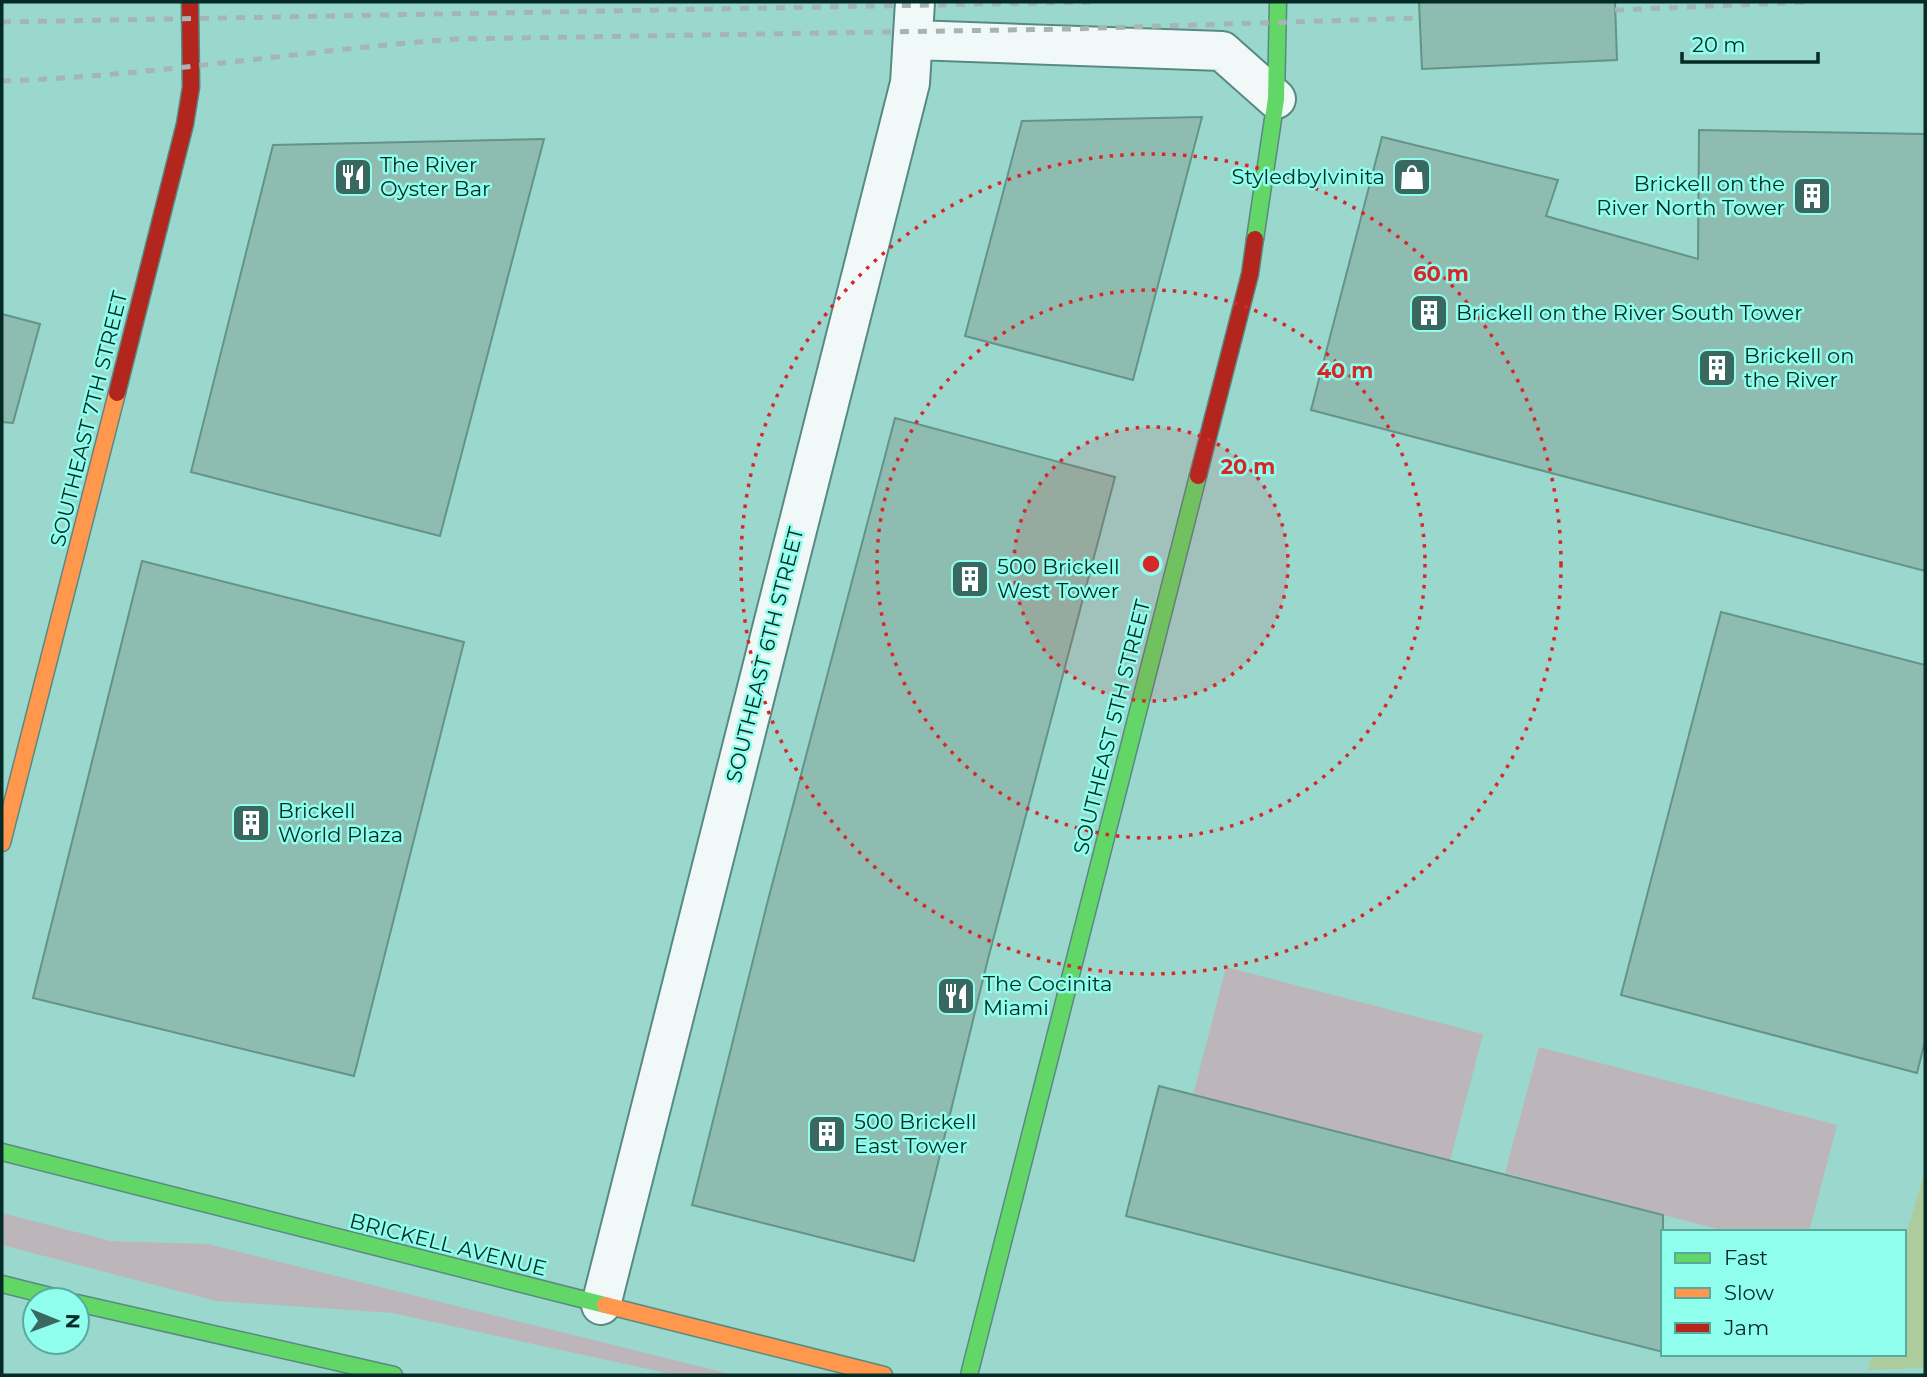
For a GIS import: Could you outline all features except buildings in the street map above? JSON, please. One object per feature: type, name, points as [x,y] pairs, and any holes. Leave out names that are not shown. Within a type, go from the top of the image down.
[{"type":"main road","name":"SOUTHEAST 7TH STREET","points":[[2,843],[186,124],[191,87],[190,2]]},
{"type":"main road","name":"SOUTHEAST 5TH STREET","points":[[969,1375],[1250,274],[1276,99],[1278,2]]},
{"type":"main road","name":"BRICKELL AVENUE","points":[[2,1152],[884,1375]]},
{"type":"main road","points":[[2,1284],[21,1289]]},
{"type":"main road","points":[[91,1306],[394,1375]]},
{"type":"street","name":"SOUTHEAST 6TH STREET","points":[[601,1305],[910,83],[915,2]]},
{"type":"street","points":[[914,40],[1222,51],[1276,99]]},
{"type":"shaded area","points":[[1226,967],[1483,1034],[1450,1161],[1193,1095]]},
{"type":"shaded area","points":[[1539,1047],[1837,1125],[1810,1230],[1720,1230],[1505,1173]]},
{"type":"shaded area","points":[[1925,1170],[1925,1375],[1867,1375],[1872,1356],[1906,1356],[1906,1236]]},
{"type":"shaded area","points":[[2,1213],[111,1241],[208,1244],[734,1375],[675,1375],[392,1313],[216,1301],[2,1245]]},
{"type":"pier","points":[[1925,1368],[1925,1375],[1867,1375],[1867,1370]]},
{"type":"railway","points":[[2,22],[1098,2]]},
{"type":"railway","points":[[1615,10],[1809,2]]},
{"type":"railway","points":[[2,81],[116,74],[456,39],[1068,29],[1419,18]]},
{"type":"traffic: fast","points":[[1255,239],[1276,99],[1278,2]]},
{"type":"traffic: fast","points":[[969,1375],[1198,476]]},
{"type":"traffic: fast","points":[[2,1152],[605,1305]]},
{"type":"traffic: fast","points":[[2,1284],[21,1289]]},
{"type":"traffic: fast","points":[[91,1306],[394,1375]]},
{"type":"traffic: slow","points":[[2,843],[117,393]]},
{"type":"traffic: slow","points":[[605,1305],[884,1375]]},
{"type":"traffic: jam","points":[[117,393],[185,124],[191,87],[190,2]]},
{"type":"traffic: jam","points":[[1198,476],[1250,274],[1255,239]]},
{"type":"place","name":"The River Oyster Bar","points":[[353,177]]},
{"type":"place","name":"StyledbyIvinita","points":[[1412,177]]},
{"type":"place","name":"Brickell on the River North Tower","points":[[1812,196]]},
{"type":"place","name":"Brickell on the River South Tower","points":[[1429,313]]},
{"type":"place","name":"Brickell on the River","points":[[1717,368]]},
{"type":"place","name":"500 Brickell West Tower","points":[[970,579]]},
{"type":"place","name":"Brickell World Plaza","points":[[251,823]]},
{"type":"place","name":"The Cocinita Miami","points":[[956,996]]},
{"type":"place","name":"500 Brickell East Tower","points":[[827,1134]]}]
